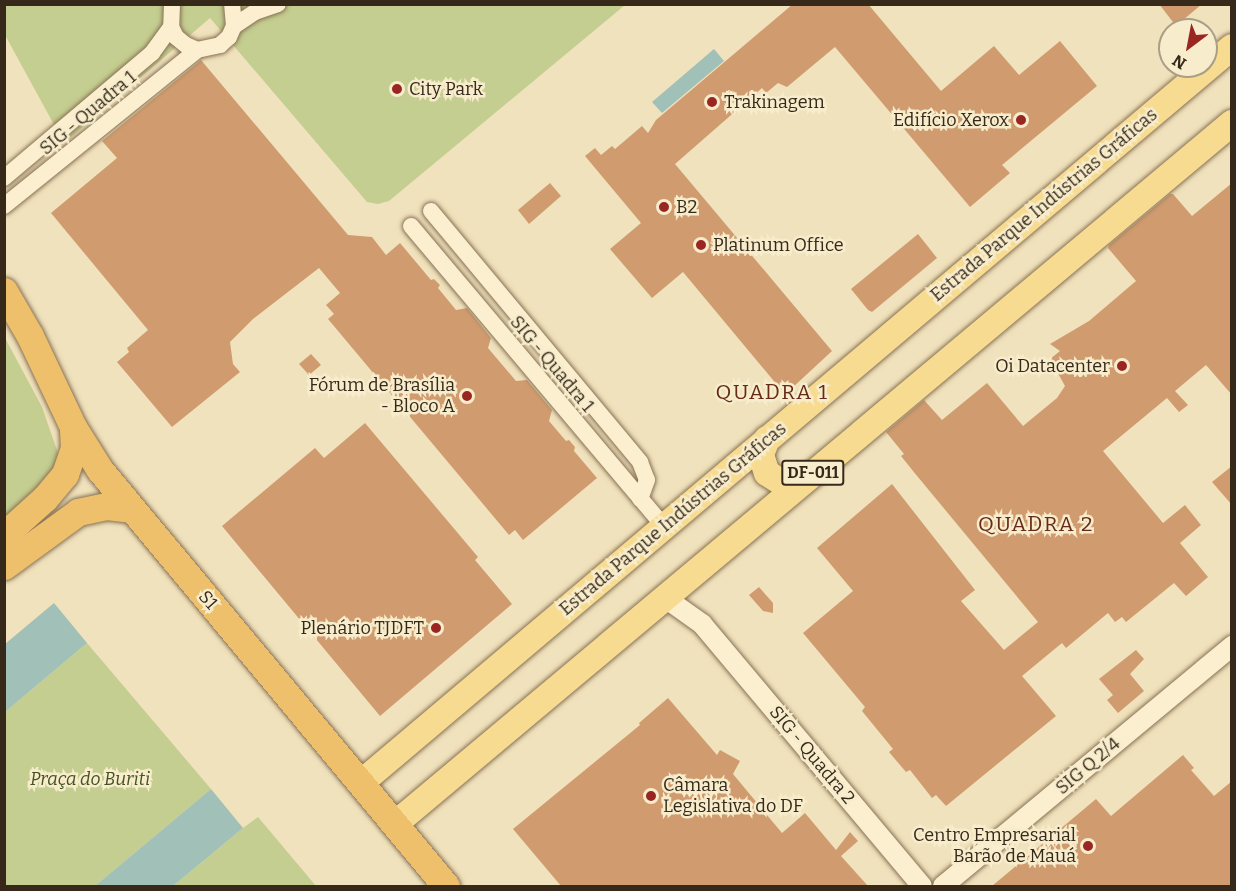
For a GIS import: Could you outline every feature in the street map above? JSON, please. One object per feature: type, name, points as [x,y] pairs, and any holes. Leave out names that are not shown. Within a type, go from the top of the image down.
[{"type":"highway","name":"S1","points":[[4,291],[30,336],[73,427],[100,470],[446,886]]},
{"type":"highway","points":[[4,535],[45,498],[65,474],[74,448],[73,427]]},
{"type":"highway","points":[[4,566],[78,512],[107,506],[131,509]]},
{"type":"main road","name":"Estrada Parque Indústrias Gráficas","points":[[362,783],[767,438],[1232,47]]},
{"type":"main road","name":"DF-011","points":[[394,824],[683,580],[1229,130]]},
{"type":"main road","points":[[767,438],[761,456],[766,473],[784,484],[802,482]]},
{"type":"street","points":[[172,4],[171,27],[181,41],[197,50]]},
{"type":"street","points":[[232,4],[234,26],[255,12],[278,4]]},
{"type":"street","name":"SIG - Quadra 1","points":[[4,206],[197,50],[220,45],[234,26]]},
{"type":"street","name":"SIG - Quadra 1","points":[[4,178],[152,53],[171,27]]},
{"type":"street","points":[[431,211],[640,462],[647,480],[640,499]]},
{"type":"street","name":"SIG - Quadra 1","points":[[411,226],[664,526]]},
{"type":"street","name":"SIG - Quadra 2","points":[[683,580],[702,624],[922,886]]},
{"type":"street","name":"SIG - Quadra 2","points":[[664,597],[702,624]]},
{"type":"street","name":"SIG Q 2/4","points":[[943,886],[1232,646]]},
{"type":"green space","name":"City Park","points":[[4,5],[625,5],[389,201],[378,204],[367,202],[210,18],[64,143],[5,35]]},
{"type":"green space","points":[[4,336],[42,407],[60,459],[57,475],[4,519]]},
{"type":"green space","name":"Praça do Buriti","points":[[87,643],[211,789],[95,886],[5,886],[5,712]]},
{"type":"green space","points":[[258,817],[316,886],[173,886],[243,828]]},
{"type":"water","points":[[714,49],[724,61],[662,113],[652,102]]},
{"type":"water","points":[[54,603],[87,643],[5,712],[5,644]]},
{"type":"water","points":[[211,789],[243,828],[173,886],[95,886]]},
{"type":"building","points":[[793,4],[868,4],[941,91],[994,46],[1019,75],[1060,41],[1097,86],[1002,165],[1010,173],[970,207],[835,47],[787,87],[778,83],[766,93],[762,88],[675,164],[832,351],[791,389],[783,392],[683,272],[652,298],[610,249],[641,223],[585,156],[595,148],[601,155],[612,146],[615,149],[642,126],[648,133],[656,120]]},
{"type":"building","points":[[1159,4],[1202,4],[1185,18],[1170,18]]},
{"type":"building","points":[[201,60],[348,235],[372,237],[386,255],[400,243],[431,280],[434,279],[440,285],[438,288],[456,310],[467,308],[491,338],[488,348],[516,381],[527,380],[552,410],[549,421],[566,441],[569,440],[575,447],[574,451],[597,478],[523,540],[515,530],[509,535],[328,319],[334,314],[326,305],[340,293],[319,268],[253,319],[230,342],[233,364],[240,372],[172,427],[117,362],[129,352],[127,348],[148,330],[51,213],[117,158],[102,141]]},
{"type":"building","points":[[550,183],[561,196],[529,224],[518,210]]},
{"type":"building","points":[[1232,183],[1232,395],[1206,365],[1175,391],[1188,405],[1179,412],[1167,398],[1103,451],[1163,523],[1185,505],[1201,525],[1180,543],[1208,577],[1186,596],[1174,583],[1126,622],[1122,617],[1115,622],[1108,613],[1066,648],[1062,643],[1022,676],[1056,716],[946,806],[936,795],[932,798],[910,770],[906,772],[889,752],[893,749],[862,711],[865,707],[803,633],[853,591],[817,548],[892,484],[975,590],[961,601],[1004,650],[1038,622],[901,456],[904,454],[886,432],[924,400],[942,420],[987,383],[1023,426],[1057,398],[1065,386],[1050,359],[1060,351],[1050,344],[1089,321],[1136,281],[1108,248],[1109,245],[1170,194],[1173,194],[1192,216]]},
{"type":"building","points":[[918,234],[937,258],[872,312],[868,310],[851,289]]},
{"type":"building","points":[[311,354],[321,365],[309,375],[299,364]]},
{"type":"building","points":[[365,423],[478,557],[475,560],[512,604],[380,716],[222,526],[315,448],[324,458]]},
{"type":"building","points":[[1232,466],[1232,505],[1212,482]]},
{"type":"building","points":[[759,587],[773,603],[773,613],[763,611],[749,595]]},
{"type":"building","points":[[1136,650],[1144,659],[1130,674],[1144,691],[1118,713],[1107,700],[1113,695],[1099,679]]},
{"type":"building","name":"Câmara Legislativa do DF","points":[[668,698],[717,755],[720,750],[740,761],[733,774],[782,833],[805,813],[836,850],[850,832],[858,841],[841,856],[868,886],[561,886],[513,829],[640,725],[639,723]]},
{"type":"building","points":[[1183,755],[1194,768],[1191,770],[1214,796],[1232,781],[1232,886],[992,886],[1096,799],[1111,816]]},
{"type":"place","name":"City Park","points":[[397,89]]},
{"type":"place","name":"Trakinagem","points":[[712,102]]},
{"type":"place","name":"Edifício Xerox","points":[[1021,120]]},
{"type":"place","name":"B2","points":[[664,207]]},
{"type":"place","name":"Platinum Office","points":[[701,245]]},
{"type":"place","name":"Oi Datacenter","points":[[1122,366]]},
{"type":"place","name":"Fórum de Brasília - Bloco A","points":[[467,396]]},
{"type":"place","name":"Plenário TJDFT","points":[[436,628]]},
{"type":"place","name":"Câmara Legislativa do DF","points":[[651,796]]},
{"type":"place","name":"Centro Empresarial Barão de Mauá","points":[[1088,846]]},
{"type":"district","name":"QUADRA 1","points":[[772,392]]},
{"type":"district","name":"QUADRA 2","points":[[1036,524]]}]
